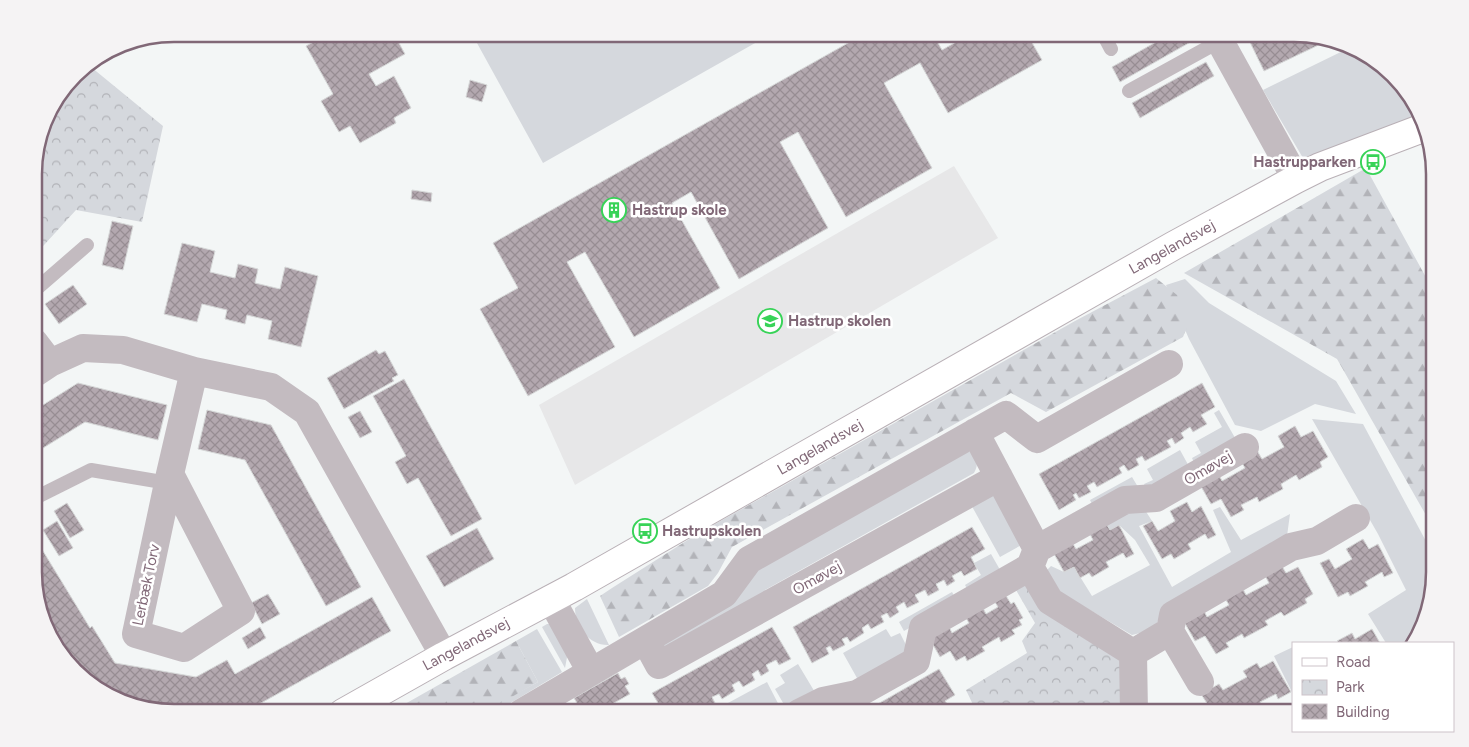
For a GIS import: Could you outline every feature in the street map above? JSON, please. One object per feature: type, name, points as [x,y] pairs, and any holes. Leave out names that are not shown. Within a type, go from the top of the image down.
[{"type":"street","points":[[1221,42],[1296,179]]},
{"type":"street","name":"Langelandsvej","points":[[359,704],[551,599],[1165,250],[1296,179],[1336,160],[1418,130]]},
{"type":"street","points":[[43,358],[83,348],[123,350],[194,370],[272,387],[306,412],[444,656]]},
{"type":"street","points":[[538,704],[724,594],[749,560],[1006,414],[1037,439],[1169,364]]},
{"type":"street","name":"Lerbæk Torv","points":[[169,479],[242,611],[184,648],[136,634],[169,479],[194,370]]},
{"type":"street","points":[[974,432],[998,477],[1034,558],[1050,601],[1133,653]]},
{"type":"street","name":"Omøvej","points":[[818,704],[857,694],[916,660],[923,628],[1125,500],[1156,498],[1245,447]]},
{"type":"street","name":"Omøvej","points":[[646,641],[659,665],[998,477]]},
{"type":"street","points":[[1200,682],[1170,631],[1173,615],[1291,546],[1317,541],[1356,518]]},
{"type":"street","points":[[551,599],[591,672]]},
{"type":"street","points":[[1133,653],[1170,631]]},
{"type":"street","points":[[1133,653],[1133,704]]},
{"type":"lane","points":[[1107,42],[1111,49]]},
{"type":"lane","points":[[1129,91],[1210,42]]},
{"type":"lane","points":[[43,283],[87,245]]},
{"type":"lane","points":[[42,494],[90,470],[169,479]]},
{"type":"shaded area","name":"Hastrup skolen","points":[[954,166],[998,238],[575,485],[539,405]]},
{"type":"green space","points":[[476,42],[757,42],[543,163]]},
{"type":"green space","points":[[1341,52],[1353,56],[1381,75],[1404,101],[1416,124],[1303,158],[1263,90]]},
{"type":"green space","points":[[94,70],[163,126],[142,222],[76,210],[43,246],[43,166],[47,141],[53,124],[65,101],[81,81]]},
{"type":"green space","points":[[1366,168],[1426,277],[1426,515],[1337,359],[1184,273]]},
{"type":"green space","points":[[1156,278],[1177,295],[1188,325],[1183,337],[1046,412],[1011,393],[732,547],[718,573],[708,586],[619,637],[600,596],[694,536],[1075,321]]},
{"type":"green space","points":[[1185,279],[1209,303],[1336,381],[1356,414],[1315,404],[1261,431],[1235,425],[1189,339],[1166,285]]},
{"type":"green space","points":[[1219,410],[1238,443],[1196,467],[1192,458],[1201,453],[1195,442],[1222,427],[1214,413]]},
{"type":"green space","points":[[1312,419],[1363,424],[1426,541],[1424,598],[1413,631],[1406,642],[1385,642],[1368,614],[1406,590],[1378,534]]},
{"type":"green space","points":[[1180,450],[1191,470],[1147,490],[1144,484],[1153,480],[1147,469]]},
{"type":"green space","points":[[960,451],[970,452],[974,457],[977,464],[974,473],[765,590],[764,596],[667,651],[662,642],[752,569]]},
{"type":"green space","points":[[1132,477],[1138,487],[1095,510],[1090,500]]},
{"type":"green space","points":[[994,493],[1025,543],[1000,557],[969,501]]},
{"type":"green space","points":[[1128,506],[1145,510],[1152,521],[1139,526],[1172,587],[1231,552],[1213,510],[1220,507],[1241,540],[1290,514],[1287,536],[1171,602],[1152,630],[1132,635],[1061,593],[1047,570],[1051,566],[1064,572],[1074,567],[1092,596],[1150,565],[1135,540],[1119,525],[1110,530],[1104,520]]},
{"type":"green space","points":[[991,554],[1003,575],[970,594],[965,585],[981,575],[974,563]]},
{"type":"green space","points":[[1033,570],[1126,658],[1123,704],[973,704],[966,690],[1027,653],[1022,641],[1035,623],[1012,583]]},
{"type":"green space","points":[[952,592],[957,601],[904,631],[899,622]]},
{"type":"green space","points":[[587,599],[609,645],[590,639],[578,622],[575,608]]},
{"type":"green space","points":[[552,624],[568,652],[565,668],[542,627]]},
{"type":"green space","points":[[537,629],[562,672],[509,704],[497,704],[538,682],[516,641]]},
{"type":"green space","points":[[886,629],[891,637],[900,633],[909,651],[864,681],[857,678],[843,653]]},
{"type":"green space","points":[[516,641],[538,682],[499,704],[405,704]]},
{"type":"green space","points":[[1292,647],[1292,692],[1274,656]]},
{"type":"green space","points":[[798,664],[816,694],[799,704],[784,704],[775,689],[785,683],[780,675]]},
{"type":"green space","points":[[767,682],[778,704],[726,704]]},
{"type":"building","points":[[313,42],[398,42],[405,54],[369,74],[376,86],[394,76],[411,108],[394,118],[396,123],[360,143],[350,126],[339,132],[321,101],[333,94],[306,46]]},
{"type":"building","name":"Hastrup skole","points":[[850,42],[938,42],[942,50],[956,42],[1032,42],[1042,60],[948,113],[920,63],[884,83],[932,168],[846,217],[798,132],[780,142],[828,228],[739,279],[691,192],[672,203],[720,288],[634,337],[585,252],[567,262],[615,347],[528,396],[480,309],[518,288],[493,243]]},
{"type":"building","points":[[1156,42],[1190,42],[1120,82],[1112,67]]},
{"type":"building","points":[[1250,42],[1294,42],[1319,45],[1264,71]]},
{"type":"building","points":[[1206,62],[1214,76],[1140,118],[1132,103]]},
{"type":"building","points":[[470,80],[487,85],[482,102],[466,97]]},
{"type":"building","points":[[412,190],[432,193],[431,202],[411,199]]},
{"type":"building","points":[[112,221],[133,226],[123,270],[102,265]]},
{"type":"building","points":[[182,243],[215,251],[210,272],[235,278],[238,264],[258,269],[255,283],[280,289],[285,267],[318,276],[301,347],[268,339],[272,321],[247,315],[245,324],[225,319],[227,310],[202,304],[197,322],[164,314]]},
{"type":"building","points":[[73,285],[87,304],[59,324],[45,304]]},
{"type":"building","points":[[376,350],[379,354],[385,351],[398,375],[392,378],[394,381],[344,409],[327,378]]},
{"type":"building","points":[[404,379],[482,519],[451,536],[418,478],[407,484],[395,462],[406,456],[373,396]]},
{"type":"building","points":[[78,383],[167,405],[158,440],[85,422],[42,448],[42,405]]},
{"type":"building","points":[[1202,383],[1215,407],[1201,415],[1207,424],[1193,432],[1190,427],[1181,433],[1184,438],[1175,444],[1172,438],[1167,441],[1171,447],[1145,461],[1142,456],[1136,459],[1139,465],[1128,471],[1124,465],[1119,468],[1122,473],[1097,487],[1094,482],[1087,486],[1091,492],[1079,498],[1076,493],[1073,495],[1076,500],[1059,510],[1039,474]]},
{"type":"building","points":[[207,410],[271,425],[361,587],[326,606],[245,460],[198,449]]},
{"type":"building","points":[[360,411],[372,432],[360,438],[348,417]]},
{"type":"building","points":[[1295,426],[1301,437],[1313,431],[1328,457],[1320,462],[1322,467],[1299,480],[1296,475],[1281,484],[1283,489],[1259,502],[1257,497],[1241,505],[1244,510],[1231,517],[1221,499],[1211,504],[1198,481],[1217,471],[1222,481],[1245,468],[1239,458],[1256,449],[1262,459],[1284,447],[1278,436]]},
{"type":"building","points":[[1187,502],[1192,512],[1201,506],[1216,535],[1208,539],[1205,534],[1188,544],[1191,549],[1174,559],[1171,554],[1162,559],[1143,526],[1152,521],[1158,531],[1175,521],[1170,511]]},
{"type":"building","points":[[67,503],[84,530],[70,538],[54,511]]},
{"type":"building","points":[[1104,520],[1110,530],[1119,525],[1134,554],[1126,558],[1123,553],[1106,562],[1109,567],[1092,577],[1089,573],[1080,578],[1074,567],[1064,572],[1052,550],[1070,539],[1076,549],[1093,540],[1088,530]]},
{"type":"building","points":[[57,521],[73,548],[59,556],[43,530]]},
{"type":"building","points":[[972,527],[985,549],[971,557],[977,569],[964,576],[961,571],[952,576],[955,581],[947,586],[944,580],[936,584],[939,590],[928,596],[925,590],[915,595],[919,602],[907,608],[904,602],[896,607],[899,612],[890,618],[887,613],[881,616],[884,622],[871,629],[868,624],[862,628],[864,633],[850,642],[847,637],[842,639],[845,645],[833,651],[830,646],[826,648],[829,654],[812,663],[793,627]]},
{"type":"building","points":[[477,528],[494,559],[444,587],[426,556]]},
{"type":"building","points":[[1363,539],[1369,549],[1378,544],[1393,573],[1384,577],[1382,572],[1365,582],[1368,586],[1350,596],[1348,592],[1338,597],[1320,563],[1329,559],[1335,569],[1352,559],[1346,549]]},
{"type":"building","points":[[42,550],[90,628],[92,626],[115,663],[196,677],[227,660],[235,674],[372,597],[391,631],[259,704],[175,704],[149,702],[116,691],[101,682],[81,666],[70,653],[60,638],[47,606],[42,572]]},
{"type":"building","points":[[1280,563],[1286,573],[1298,567],[1313,594],[1305,599],[1307,603],[1284,616],[1281,612],[1265,621],[1268,625],[1244,638],[1242,634],[1226,643],[1229,647],[1216,654],[1205,636],[1195,641],[1182,618],[1202,607],[1207,617],[1229,605],[1223,595],[1241,585],[1246,595],[1269,583],[1263,572]]},
{"type":"building","points":[[1003,591],[1011,604],[1014,602],[1023,618],[1019,620],[1022,625],[1012,630],[1015,634],[1001,642],[999,637],[982,647],[985,651],[967,661],[965,656],[956,661],[950,651],[940,657],[927,634],[947,623],[952,633],[969,623],[963,613],[981,604],[986,614],[998,607],[992,597]]},
{"type":"building","points":[[268,594],[280,614],[262,624],[251,603]]},
{"type":"building","points":[[260,627],[266,638],[248,649],[242,638]]},
{"type":"building","points":[[772,627],[791,659],[779,665],[776,660],[766,665],[769,671],[761,676],[758,670],[752,674],[755,680],[743,687],[739,681],[732,685],[735,691],[722,699],[719,694],[712,697],[715,703],[713,704],[659,704],[652,693]]},
{"type":"building","points":[[1372,629],[1379,642],[1337,641],[1352,633],[1355,639]]},
{"type":"building","points":[[1273,661],[1291,692],[1278,699],[1276,694],[1260,702],[1261,704],[1207,704],[1201,694],[1219,684],[1223,690],[1247,677],[1243,671],[1257,663],[1260,668]]},
{"type":"building","points":[[939,669],[955,695],[945,701],[947,704],[878,704]]},
{"type":"building","points":[[618,673],[621,679],[625,677],[629,684],[625,686],[630,694],[612,704],[578,704],[574,698]]},
{"type":"place","name":"Hastrupparken","points":[[1373,162]]},
{"type":"place","name":"Hastrup skole","points":[[614,210]]},
{"type":"place","name":"Hastrup skolen","points":[[770,321]]},
{"type":"place","name":"Hastrupskolen","points":[[645,531]]}]
